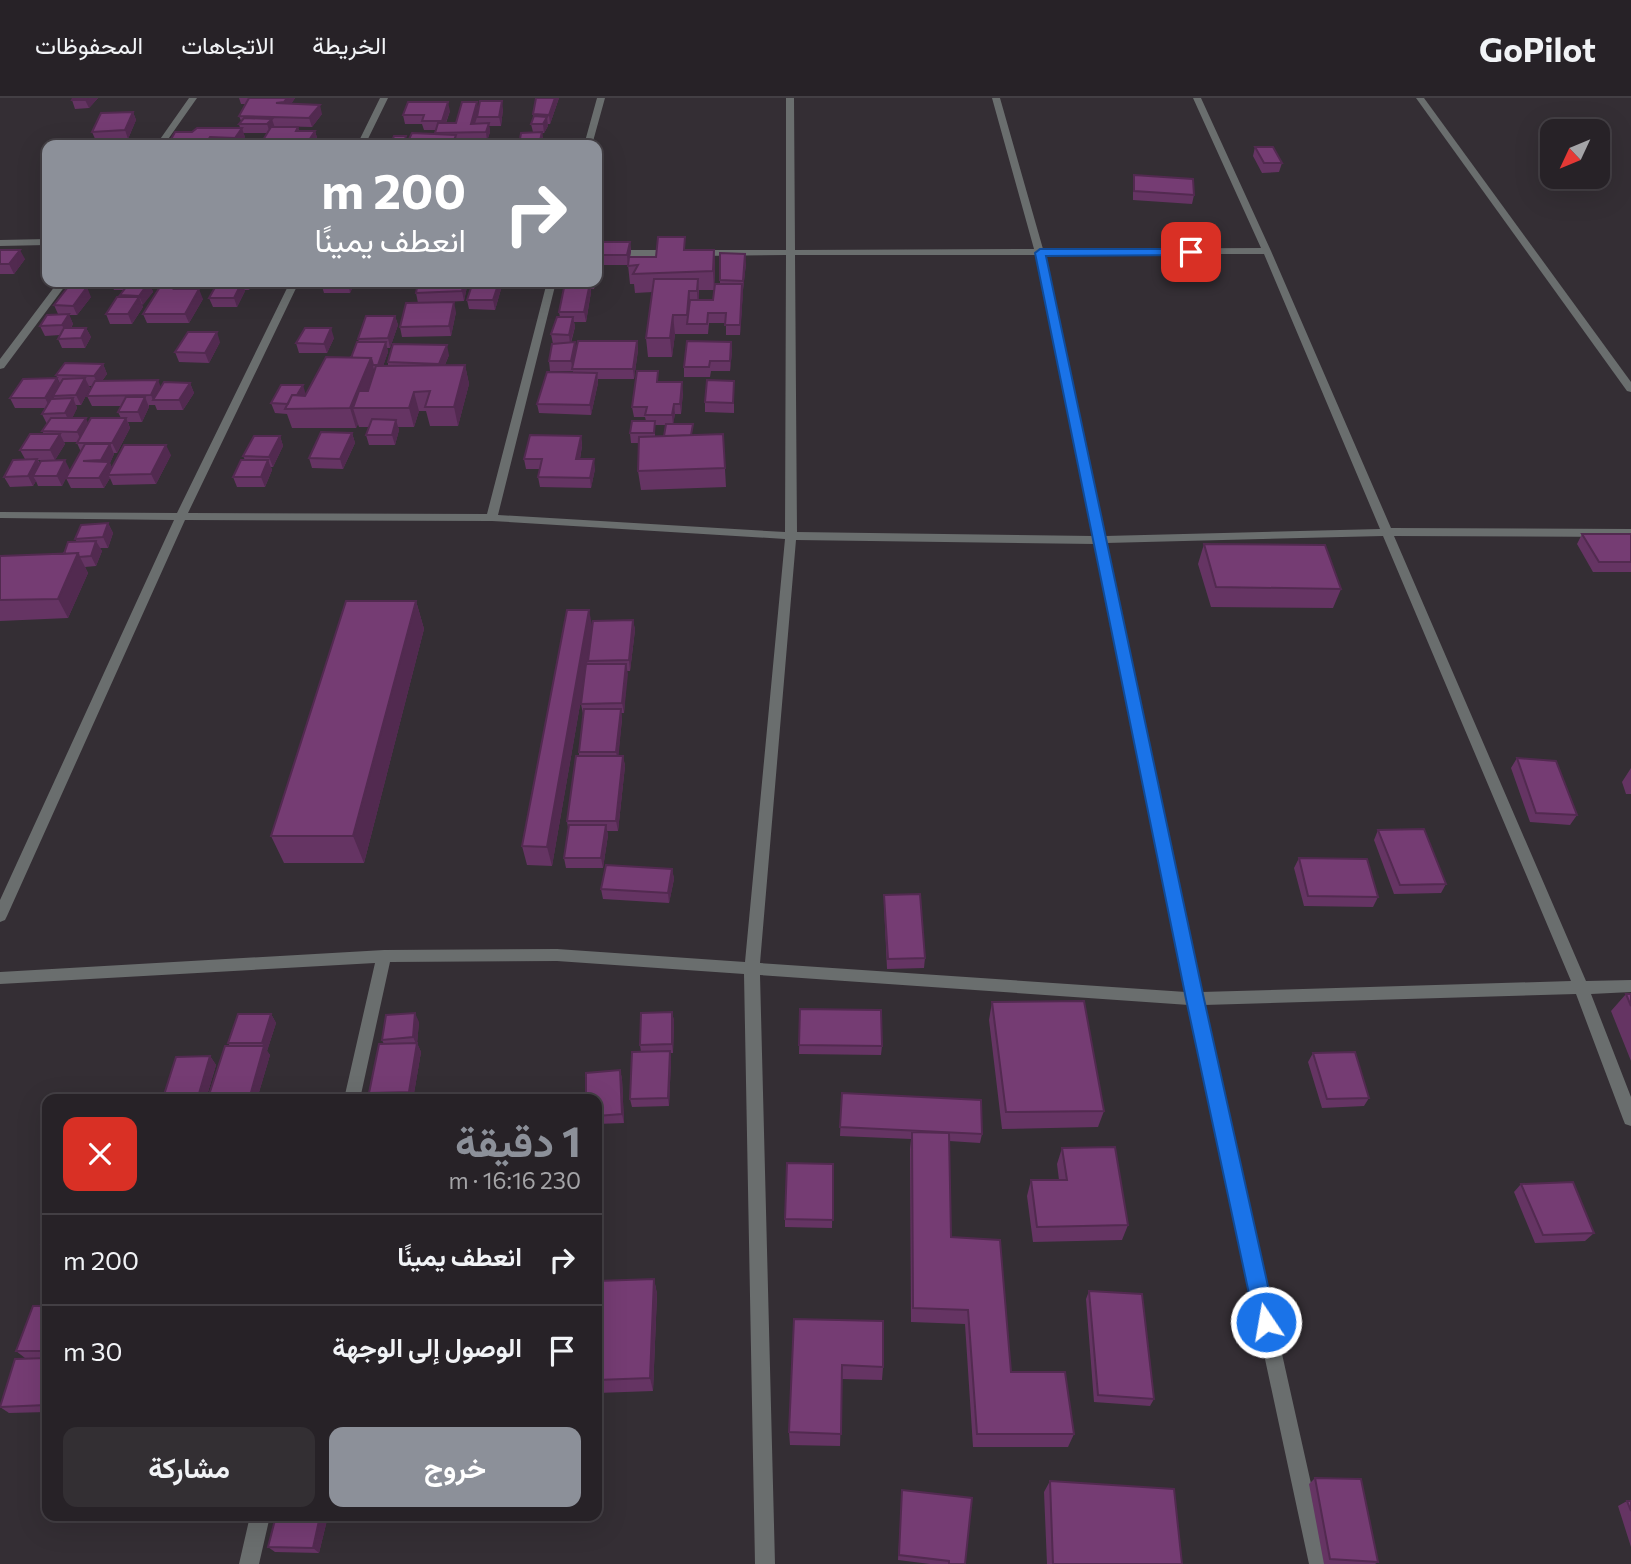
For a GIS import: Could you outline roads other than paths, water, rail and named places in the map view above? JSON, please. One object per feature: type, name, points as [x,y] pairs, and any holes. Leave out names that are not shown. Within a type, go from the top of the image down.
[{"type":"street","points":[[164,140],[193,98]]},
{"type":"street","points":[[363,140],[384,98]]},
{"type":"street","points":[[589,140],[601,98]]},
{"type":"street","points":[[765,1564],[752,969],[791,536],[790,98]]},
{"type":"street","points":[[996,98],[1040,253],[1195,999],[1319,1564]]},
{"type":"street","points":[[1197,98],[1267,251],[1581,987],[1631,1119]]},
{"type":"street","points":[[1420,98],[1631,389]]},
{"type":"street","points":[[0,243],[42,242]]},
{"type":"street","points":[[602,253],[1267,251]]},
{"type":"street","points":[[0,366],[60,287]]},
{"type":"street","points":[[0,916],[182,514],[293,287]]},
{"type":"street","points":[[492,518],[551,287]]},
{"type":"street","points":[[0,514],[492,518],[791,536],[1101,540],[1386,532],[1631,533]]},
{"type":"street","points":[[0,978],[384,956],[557,955],[1195,999],[1631,986]]},
{"type":"street","points":[[353,1094],[384,956]]},
{"type":"street","points":[[249,1564],[259,1521]]}]
